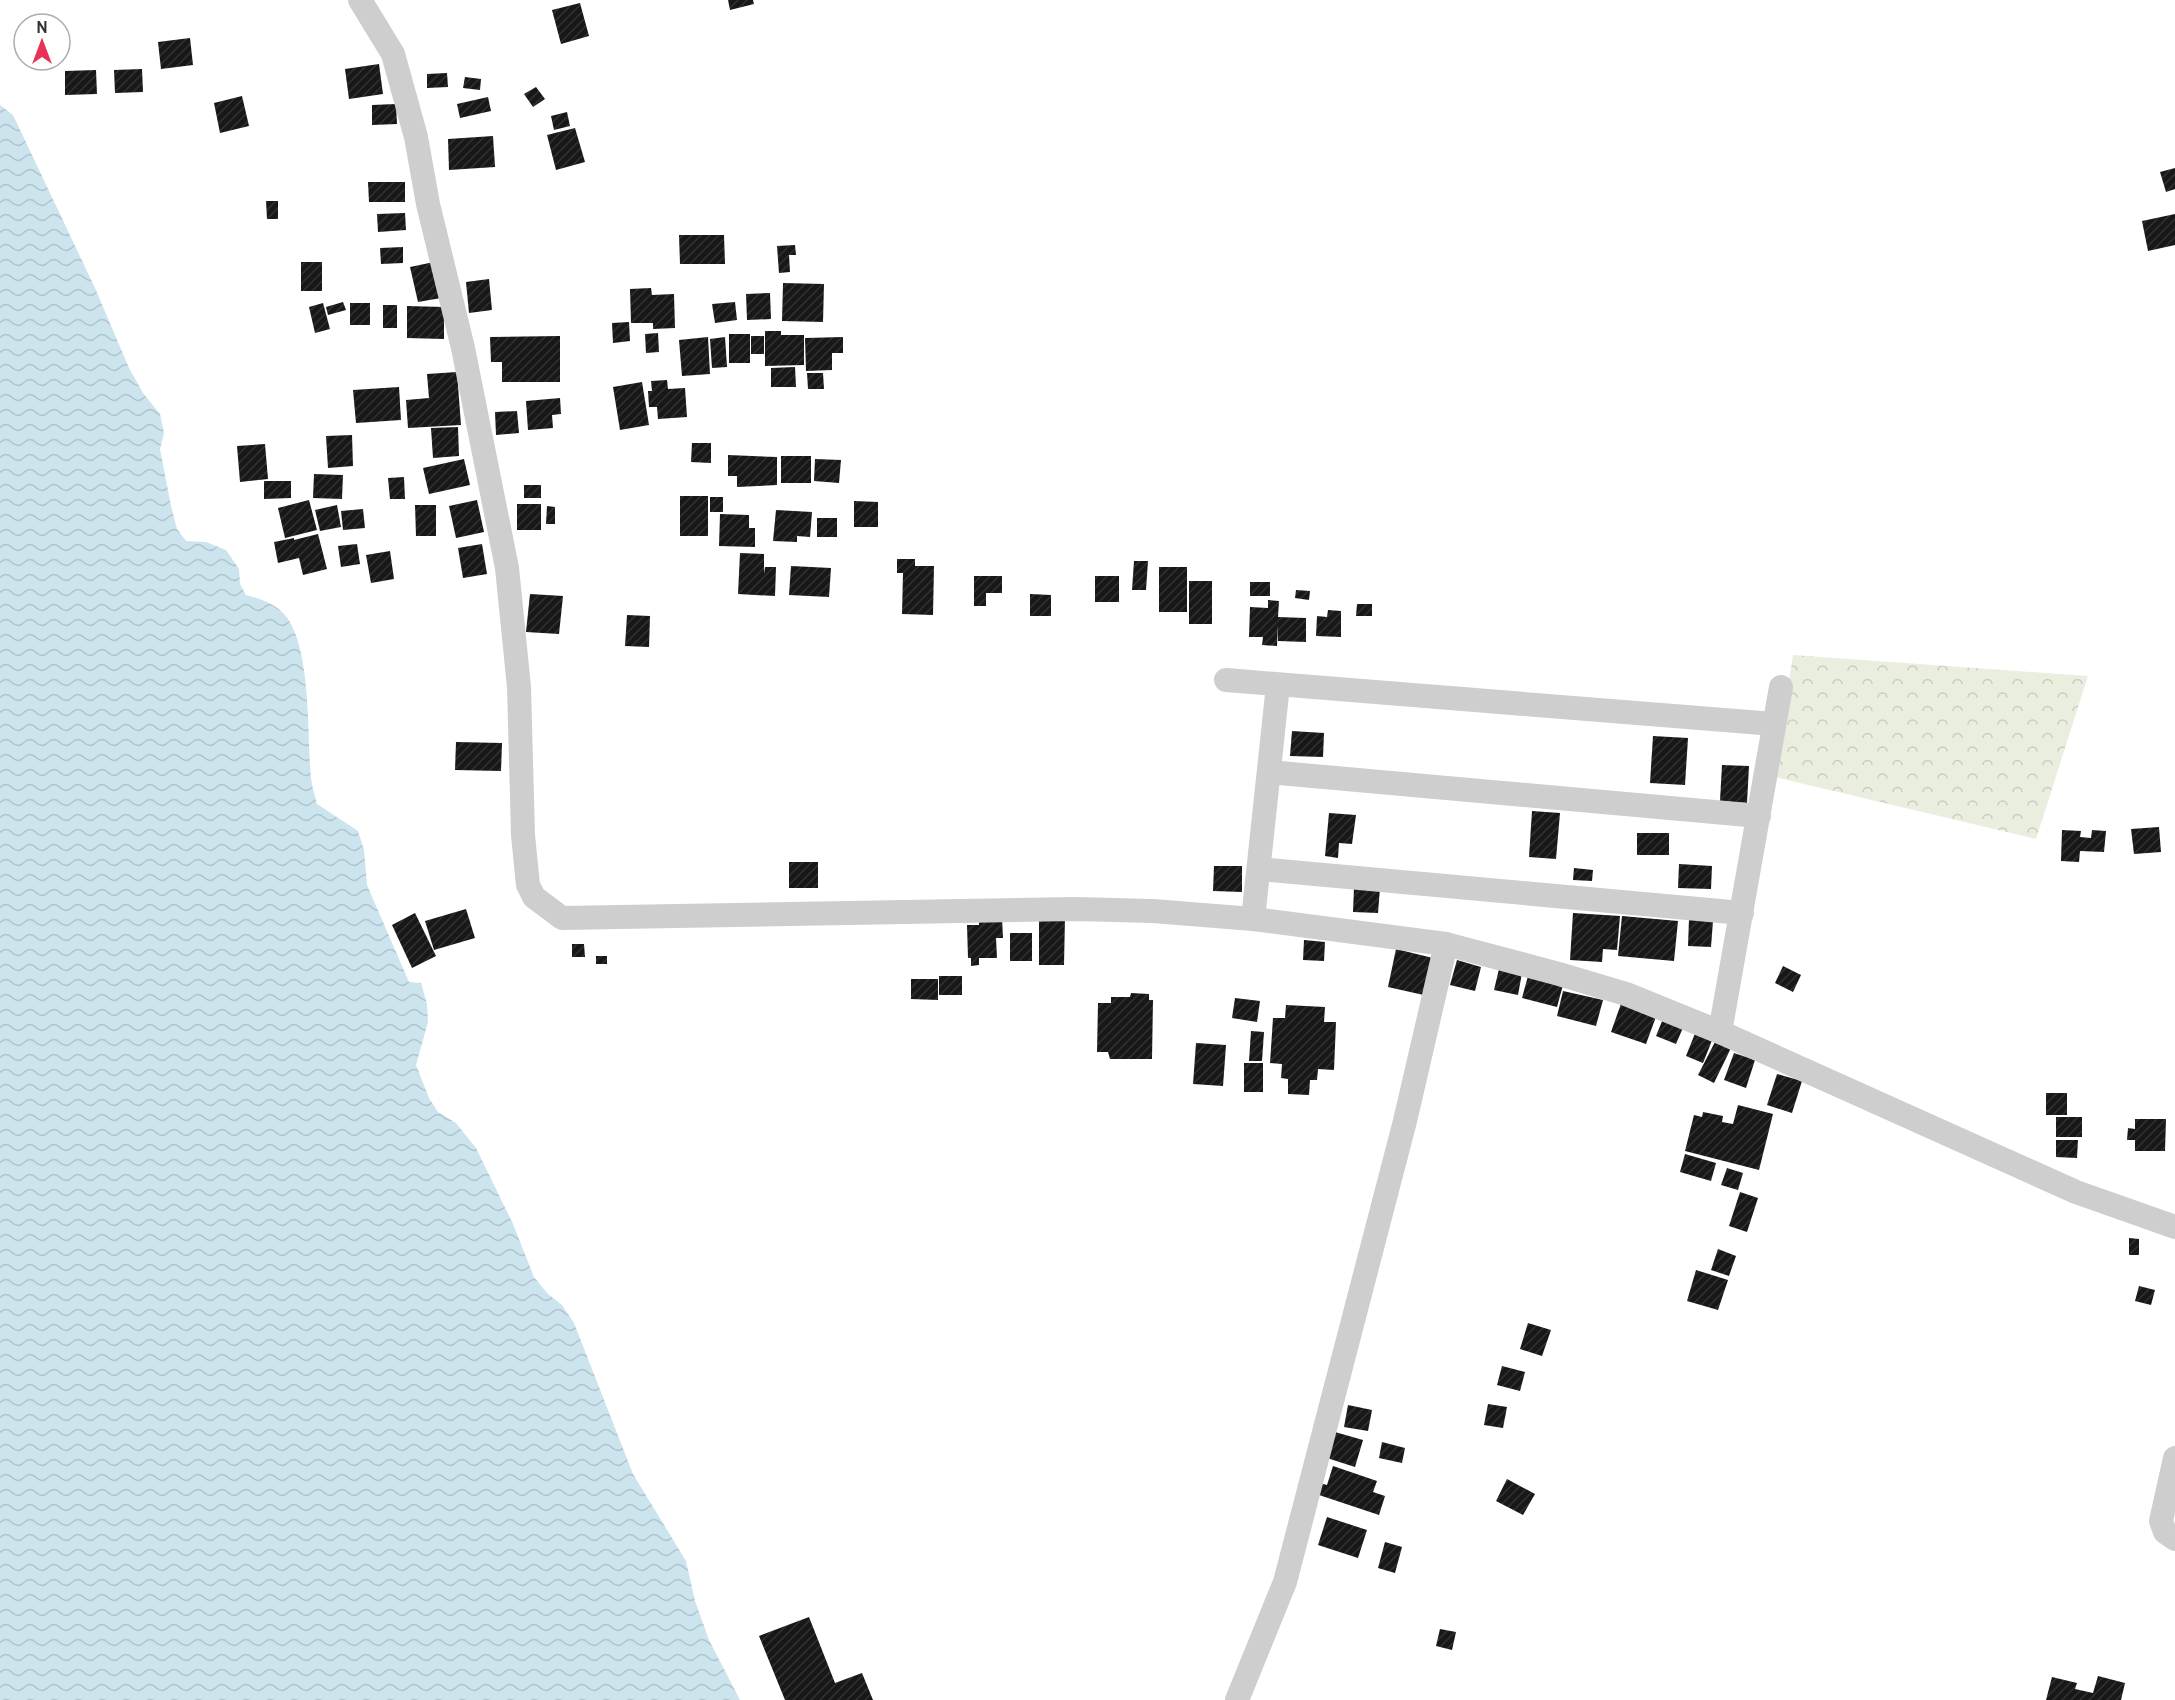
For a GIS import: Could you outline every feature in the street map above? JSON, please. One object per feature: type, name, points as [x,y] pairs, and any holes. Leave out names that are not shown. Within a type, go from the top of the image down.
[{"type":"street","points":[[360,0],[393,54],[416,137],[428,204],[463,348],[507,568],[519,687],[523,835],[528,885],[534,897],[562,918],[1075,909],[1153,911],[1253,919],[1446,944],[1626,994],[1720,1032],[2076,1192],[2175,1227]]},
{"type":"street","points":[[1226,681],[1774,724]]},
{"type":"street","points":[[1253,919],[1278,685]]},
{"type":"street","points":[[1720,1032],[1780,687]]},
{"type":"street","points":[[1269,772],[1759,816]]},
{"type":"street","points":[[1259,869],[1742,913]]},
{"type":"street","points":[[1237,1700],[1285,1582],[1402,1133],[1446,944]]},
{"type":"street","points":[[2175,1458],[2162,1521],[2165,1532],[2175,1539]]},
{"type":"green space","points":[[1793,655],[2088,676],[2036,839],[1775,777]]},
{"type":"water","points":[[0,105],[13,115],[95,288],[129,368],[143,393],[160,414],[164,433],[160,449],[177,529],[186,541],[206,542],[226,550],[239,569],[240,584],[246,595],[275,606],[283,613],[292,627],[304,667],[311,778],[317,804],[358,831],[364,850],[367,885],[409,982],[421,983],[427,1004],[428,1022],[416,1065],[429,1098],[438,1112],[456,1123],[476,1148],[513,1224],[534,1277],[548,1294],[562,1305],[574,1323],[633,1474],[686,1561],[695,1601],[709,1640],[740,1700],[0,1700]]},
{"type":"building","points":[[728,0],[753,0],[754,4],[730,10]]},
{"type":"building","points":[[580,3],[589,36],[561,44],[552,10]]},
{"type":"building","points":[[190,38],[193,65],[161,69],[158,42]]},
{"type":"building","points":[[379,64],[383,94],[349,99],[345,69]]},
{"type":"building","points":[[142,69],[143,92],[115,93],[114,70]]},
{"type":"building","points":[[96,70],[97,94],[65,95],[65,72]]},
{"type":"building","points":[[447,73],[448,87],[427,88],[427,74]]},
{"type":"building","points":[[465,77],[481,79],[480,90],[463,88]]},
{"type":"building","points":[[536,87],[545,99],[533,107],[524,94]]},
{"type":"building","points":[[242,96],[249,126],[220,133],[214,103]]},
{"type":"building","points":[[488,97],[491,111],[460,118],[457,104]]},
{"type":"building","points":[[396,104],[397,124],[372,125],[372,105]]},
{"type":"building","points":[[567,112],[570,126],[554,130],[551,116]]},
{"type":"building","points":[[575,128],[585,162],[556,170],[547,135]]},
{"type":"building","points":[[493,136],[495,167],[449,170],[448,139]]},
{"type":"building","points":[[2175,168],[2175,189],[2166,192],[2160,172]]},
{"type":"building","points":[[368,182],[405,182],[405,202],[369,202]]},
{"type":"building","points":[[266,201],[278,201],[278,219],[267,219]]},
{"type":"building","points":[[405,213],[406,230],[378,232],[377,214]]},
{"type":"building","points":[[2175,214],[2175,245],[2148,251],[2142,221]]},
{"type":"building","points":[[679,235],[724,235],[725,264],[680,264]]},
{"type":"building","points":[[795,245],[796,255],[789,255],[790,272],[779,273],[777,246]]},
{"type":"building","points":[[403,247],[403,263],[381,264],[380,248]]},
{"type":"building","points":[[301,262],[322,262],[322,291],[301,291]]},
{"type":"building","points":[[434,262],[441,298],[418,302],[410,267]]},
{"type":"building","points":[[489,279],[492,310],[469,313],[466,282]]},
{"type":"building","points":[[783,283],[824,284],[823,322],[782,321]]},
{"type":"building","points":[[651,288],[652,295],[674,294],[675,328],[653,329],[653,323],[631,323],[630,289]]},
{"type":"building","points":[[770,293],[771,319],[747,320],[746,294]]},
{"type":"building","points":[[343,302],[346,310],[328,315],[326,307]]},
{"type":"building","points":[[735,302],[737,320],[715,323],[712,304]]},
{"type":"building","points":[[323,303],[330,329],[315,333],[309,307]]},
{"type":"building","points":[[350,303],[370,303],[370,325],[350,325]]},
{"type":"building","points":[[383,305],[397,305],[397,328],[383,328]]},
{"type":"building","points":[[407,306],[444,307],[444,339],[407,338]]},
{"type":"building","points":[[629,322],[630,341],[613,343],[612,323]]},
{"type":"building","points":[[765,331],[781,331],[781,335],[804,335],[804,365],[765,366]]},
{"type":"building","points":[[658,333],[659,352],[646,353],[645,334]]},
{"type":"building","points":[[729,334],[750,334],[750,363],[729,363]]},
{"type":"building","points":[[560,336],[560,382],[502,382],[502,362],[491,362],[490,337]]},
{"type":"building","points":[[751,336],[764,336],[764,354],[751,354]]},
{"type":"building","points":[[708,337],[710,374],[682,376],[679,340]]},
{"type":"building","points":[[725,337],[727,367],[712,368],[710,339]]},
{"type":"building","points":[[843,337],[843,353],[832,353],[832,370],[806,371],[805,338]]},
{"type":"building","points":[[795,367],[796,387],[771,387],[771,368]]},
{"type":"building","points":[[457,372],[461,425],[408,428],[406,400],[429,398],[427,374]]},
{"type":"building","points":[[807,373],[823,373],[824,389],[808,389]]},
{"type":"building","points":[[667,380],[668,389],[685,388],[687,417],[658,419],[657,407],[649,407],[648,391],[652,391],[651,381]]},
{"type":"building","points":[[642,382],[649,425],[620,430],[613,387]]},
{"type":"building","points":[[399,387],[401,420],[356,423],[353,390]]},
{"type":"building","points":[[560,398],[561,414],[552,415],[553,428],[528,430],[526,401]]},
{"type":"building","points":[[517,411],[519,433],[496,435],[495,412]]},
{"type":"building","points":[[458,427],[459,456],[433,458],[431,428]]},
{"type":"building","points":[[352,435],[353,466],[328,468],[326,436]]},
{"type":"building","points":[[692,443],[711,443],[711,463],[691,462]]},
{"type":"building","points":[[265,444],[268,479],[240,482],[237,446]]},
{"type":"building","points":[[728,455],[777,457],[777,485],[737,487],[737,476],[728,476]]},
{"type":"building","points":[[781,456],[811,456],[811,483],[781,483]]},
{"type":"building","points":[[464,459],[470,485],[429,494],[423,468]]},
{"type":"building","points":[[815,459],[841,460],[839,483],[814,481]]},
{"type":"building","points":[[314,474],[343,475],[342,499],[313,498]]},
{"type":"building","points":[[404,477],[405,499],[390,499],[388,478]]},
{"type":"building","points":[[264,481],[291,481],[291,498],[264,499]]},
{"type":"building","points":[[524,485],[541,485],[541,498],[524,498]]},
{"type":"building","points":[[680,496],[708,496],[708,536],[680,536]]},
{"type":"building","points":[[710,497],[723,497],[723,512],[710,512]]},
{"type":"building","points":[[309,500],[317,530],[285,538],[278,508]]},
{"type":"building","points":[[477,500],[484,532],[456,538],[449,506]]},
{"type":"building","points":[[854,501],[878,502],[878,527],[854,527]]},
{"type":"building","points":[[517,504],[541,504],[541,530],[517,530]]},
{"type":"building","points":[[337,505],[341,527],[320,531],[315,510]]},
{"type":"building","points":[[415,505],[436,505],[436,536],[416,536]]},
{"type":"building","points":[[547,506],[555,507],[555,524],[546,524]]},
{"type":"building","points":[[363,509],[365,528],[343,530],[341,511]]},
{"type":"building","points":[[776,510],[812,512],[810,537],[797,536],[797,542],[773,541]]},
{"type":"building","points":[[720,514],[749,515],[749,528],[755,528],[755,547],[719,546]]},
{"type":"building","points":[[817,518],[837,518],[837,537],[817,537]]},
{"type":"building","points":[[318,534],[327,569],[303,575],[299,558],[278,563],[274,542]]},
{"type":"building","points":[[357,544],[360,564],[341,567],[338,546]]},
{"type":"building","points":[[482,544],[487,574],[463,578],[458,548]]},
{"type":"building","points":[[390,551],[394,579],[371,583],[366,555]]},
{"type":"building","points":[[740,553],[764,554],[764,574],[765,567],[776,567],[775,596],[738,594]]},
{"type":"building","points":[[897,559],[915,559],[915,566],[934,566],[933,615],[902,614],[903,573],[897,573]]},
{"type":"building","points":[[1134,561],[1148,561],[1146,590],[1132,590]]},
{"type":"building","points":[[791,566],[831,568],[829,597],[789,595]]},
{"type":"building","points":[[1159,567],[1187,567],[1187,612],[1159,612]]},
{"type":"building","points":[[974,576],[1002,576],[1002,593],[986,593],[986,606],[974,606]]},
{"type":"building","points":[[1095,576],[1119,576],[1119,602],[1095,602]]},
{"type":"building","points":[[1189,581],[1212,581],[1212,624],[1189,624]]},
{"type":"building","points":[[1250,582],[1270,582],[1270,596],[1250,596]]},
{"type":"building","points":[[1296,590],[1310,591],[1309,600],[1295,598]]},
{"type":"building","points":[[530,594],[563,596],[559,634],[526,632]]},
{"type":"building","points":[[1030,594],[1051,595],[1051,616],[1030,616]]},
{"type":"building","points":[[1268,600],[1279,601],[1278,617],[1306,618],[1306,642],[1278,641],[1278,625],[1277,646],[1262,645],[1263,637],[1249,637],[1250,607],[1268,608]]},
{"type":"building","points":[[1357,604],[1372,604],[1372,616],[1356,616]]},
{"type":"building","points":[[1328,610],[1341,611],[1341,637],[1316,636],[1317,616],[1327,617]]},
{"type":"building","points":[[627,615],[650,616],[649,647],[625,646]]},
{"type":"building","points":[[1292,731],[1324,733],[1323,757],[1290,756]]},
{"type":"building","points":[[1653,736],[1688,738],[1685,785],[1650,783]]},
{"type":"building","points":[[456,742],[502,743],[501,771],[455,770]]},
{"type":"building","points":[[1722,765],[1749,766],[1747,803],[1720,801]]},
{"type":"building","points":[[1532,811],[1560,813],[1556,859],[1529,857]]},
{"type":"building","points":[[1329,813],[1356,815],[1352,844],[1339,843],[1338,858],[1325,856]]},
{"type":"building","points":[[2159,827],[2161,852],[2134,854],[2131,829]]},
{"type":"building","points":[[2062,830],[2081,831],[2080,837],[2091,838],[2092,830],[2106,831],[2104,852],[2080,851],[2079,862],[2061,861]]},
{"type":"building","points":[[1637,833],[1669,833],[1669,855],[1637,855]]},
{"type":"building","points":[[789,862],[818,862],[818,888],[789,888]]},
{"type":"building","points":[[1679,864],[1712,866],[1711,889],[1678,888]]},
{"type":"building","points":[[1214,866],[1242,866],[1242,892],[1213,891]]},
{"type":"building","points":[[1574,868],[1593,870],[1592,881],[1573,880]]},
{"type":"building","points":[[1354,887],[1380,888],[1378,913],[1353,912]]},
{"type":"building","points":[[466,909],[475,938],[434,950],[425,921]]},
{"type":"building","points":[[415,913],[436,956],[412,968],[392,925]]},
{"type":"building","points":[[1573,913],[1620,916],[1617,950],[1603,949],[1602,962],[1570,960]]},
{"type":"building","points":[[1622,916],[1678,921],[1674,961],[1618,956]]},
{"type":"building","points":[[1039,917],[1065,917],[1064,965],[1039,965]]},
{"type":"building","points":[[1002,918],[1003,938],[996,938],[997,958],[979,958],[979,965],[971,966],[971,958],[968,958],[967,925],[979,925],[979,919]]},
{"type":"building","points":[[1689,919],[1713,921],[1711,947],[1688,946]]},
{"type":"building","points":[[1010,933],[1032,933],[1032,961],[1010,961]]},
{"type":"building","points":[[1304,940],[1325,942],[1324,961],[1303,960]]},
{"type":"building","points":[[572,944],[584,944],[585,957],[572,957]]},
{"type":"building","points":[[1396,949],[1437,959],[1428,996],[1388,987]]},
{"type":"building","points":[[596,956],[607,956],[607,964],[596,964]]},
{"type":"building","points":[[1457,960],[1481,967],[1475,991],[1450,985]]},
{"type":"building","points":[[1783,966],[1801,975],[1793,992],[1775,983]]},
{"type":"building","points":[[1499,969],[1522,973],[1518,995],[1494,990]]},
{"type":"building","points":[[939,976],[962,976],[962,995],[939,995]]},
{"type":"building","points":[[1528,976],[1563,985],[1557,1007],[1522,998]]},
{"type":"building","points":[[911,979],[938,979],[938,1000],[911,999]]},
{"type":"building","points":[[1563,991],[1603,1000],[1596,1026],[1557,1016]]},
{"type":"building","points":[[1131,993],[1149,994],[1149,1000],[1153,1000],[1152,1059],[1110,1059],[1108,1052],[1097,1052],[1098,1003],[1111,1003],[1111,997],[1130,997]]},
{"type":"building","points":[[1235,998],[1260,1001],[1257,1022],[1232,1018]]},
{"type":"building","points":[[1622,1001],[1657,1014],[1646,1044],[1611,1032]]},
{"type":"building","points":[[1286,1005],[1325,1007],[1324,1022],[1336,1022],[1334,1070],[1318,1069],[1317,1080],[1310,1080],[1309,1095],[1288,1094],[1288,1079],[1281,1078],[1282,1064],[1270,1063],[1273,1018],[1285,1018]]},
{"type":"building","points":[[1665,1014],[1685,1023],[1676,1044],[1656,1036]]},
{"type":"building","points":[[1251,1031],[1264,1032],[1262,1061],[1249,1061]]},
{"type":"building","points":[[1696,1031],[1713,1038],[1703,1063],[1686,1056]]},
{"type":"building","points":[[1716,1040],[1731,1048],[1714,1083],[1698,1075]]},
{"type":"building","points":[[1196,1043],[1226,1045],[1223,1086],[1193,1084]]},
{"type":"building","points":[[1734,1053],[1755,1060],[1746,1088],[1724,1080]]},
{"type":"building","points":[[1244,1063],[1263,1063],[1263,1092],[1244,1092]]},
{"type":"building","points":[[1777,1074],[1802,1081],[1792,1113],[1767,1105]]},
{"type":"building","points":[[2046,1093],[2067,1093],[2067,1115],[2046,1115]]},
{"type":"building","points":[[1738,1105],[1773,1114],[1759,1170],[1685,1151],[1694,1115],[1702,1117],[1703,1112],[1723,1116],[1722,1122],[1733,1124]]},
{"type":"building","points":[[2056,1117],[2082,1117],[2082,1137],[2056,1137]]},
{"type":"building","points":[[2135,1119],[2166,1119],[2165,1151],[2135,1151],[2135,1140],[2127,1140],[2128,1128],[2135,1129]]},
{"type":"building","points":[[2056,1140],[2078,1140],[2077,1158],[2056,1157]]},
{"type":"building","points":[[1685,1154],[1716,1163],[1711,1181],[1680,1172]]},
{"type":"building","points":[[1727,1168],[1743,1173],[1738,1190],[1721,1185]]},
{"type":"building","points":[[1740,1192],[1758,1198],[1747,1232],[1729,1226]]},
{"type":"building","points":[[2129,1238],[2139,1239],[2139,1255],[2129,1255]]},
{"type":"building","points":[[1718,1249],[1736,1256],[1729,1276],[1711,1270]]},
{"type":"building","points":[[1696,1270],[1728,1280],[1718,1310],[1687,1301]]},
{"type":"building","points":[[2139,1286],[2155,1290],[2151,1305],[2135,1301]]},
{"type":"building","points":[[1528,1323],[1551,1330],[1542,1356],[1520,1349]]},
{"type":"building","points":[[1502,1366],[1525,1372],[1520,1391],[1497,1385]]},
{"type":"building","points":[[1488,1404],[1507,1407],[1503,1428],[1484,1425]]},
{"type":"building","points":[[1348,1405],[1372,1410],[1368,1431],[1344,1427]]},
{"type":"building","points":[[1335,1432],[1363,1440],[1355,1467],[1327,1458]]},
{"type":"building","points":[[1382,1442],[1405,1448],[1402,1463],[1379,1458]]},
{"type":"building","points":[[1333,1466],[1377,1481],[1373,1492],[1385,1496],[1379,1515],[1316,1494],[1320,1483],[1327,1485]]},
{"type":"building","points":[[1507,1479],[1535,1494],[1523,1515],[1496,1501]]},
{"type":"building","points":[[1327,1517],[1367,1530],[1358,1558],[1318,1545]]},
{"type":"building","points":[[1385,1542],[1402,1547],[1395,1573],[1378,1568]]},
{"type":"building","points":[[809,1617],[835,1683],[862,1673],[873,1700],[785,1700],[759,1636]]},
{"type":"building","points":[[1440,1629],[1456,1632],[1452,1650],[1436,1646]]},
{"type":"building","points":[[2098,1676],[2125,1683],[2121,1700],[2046,1700],[2052,1677],[2077,1683],[2075,1689],[2093,1693]]}]
